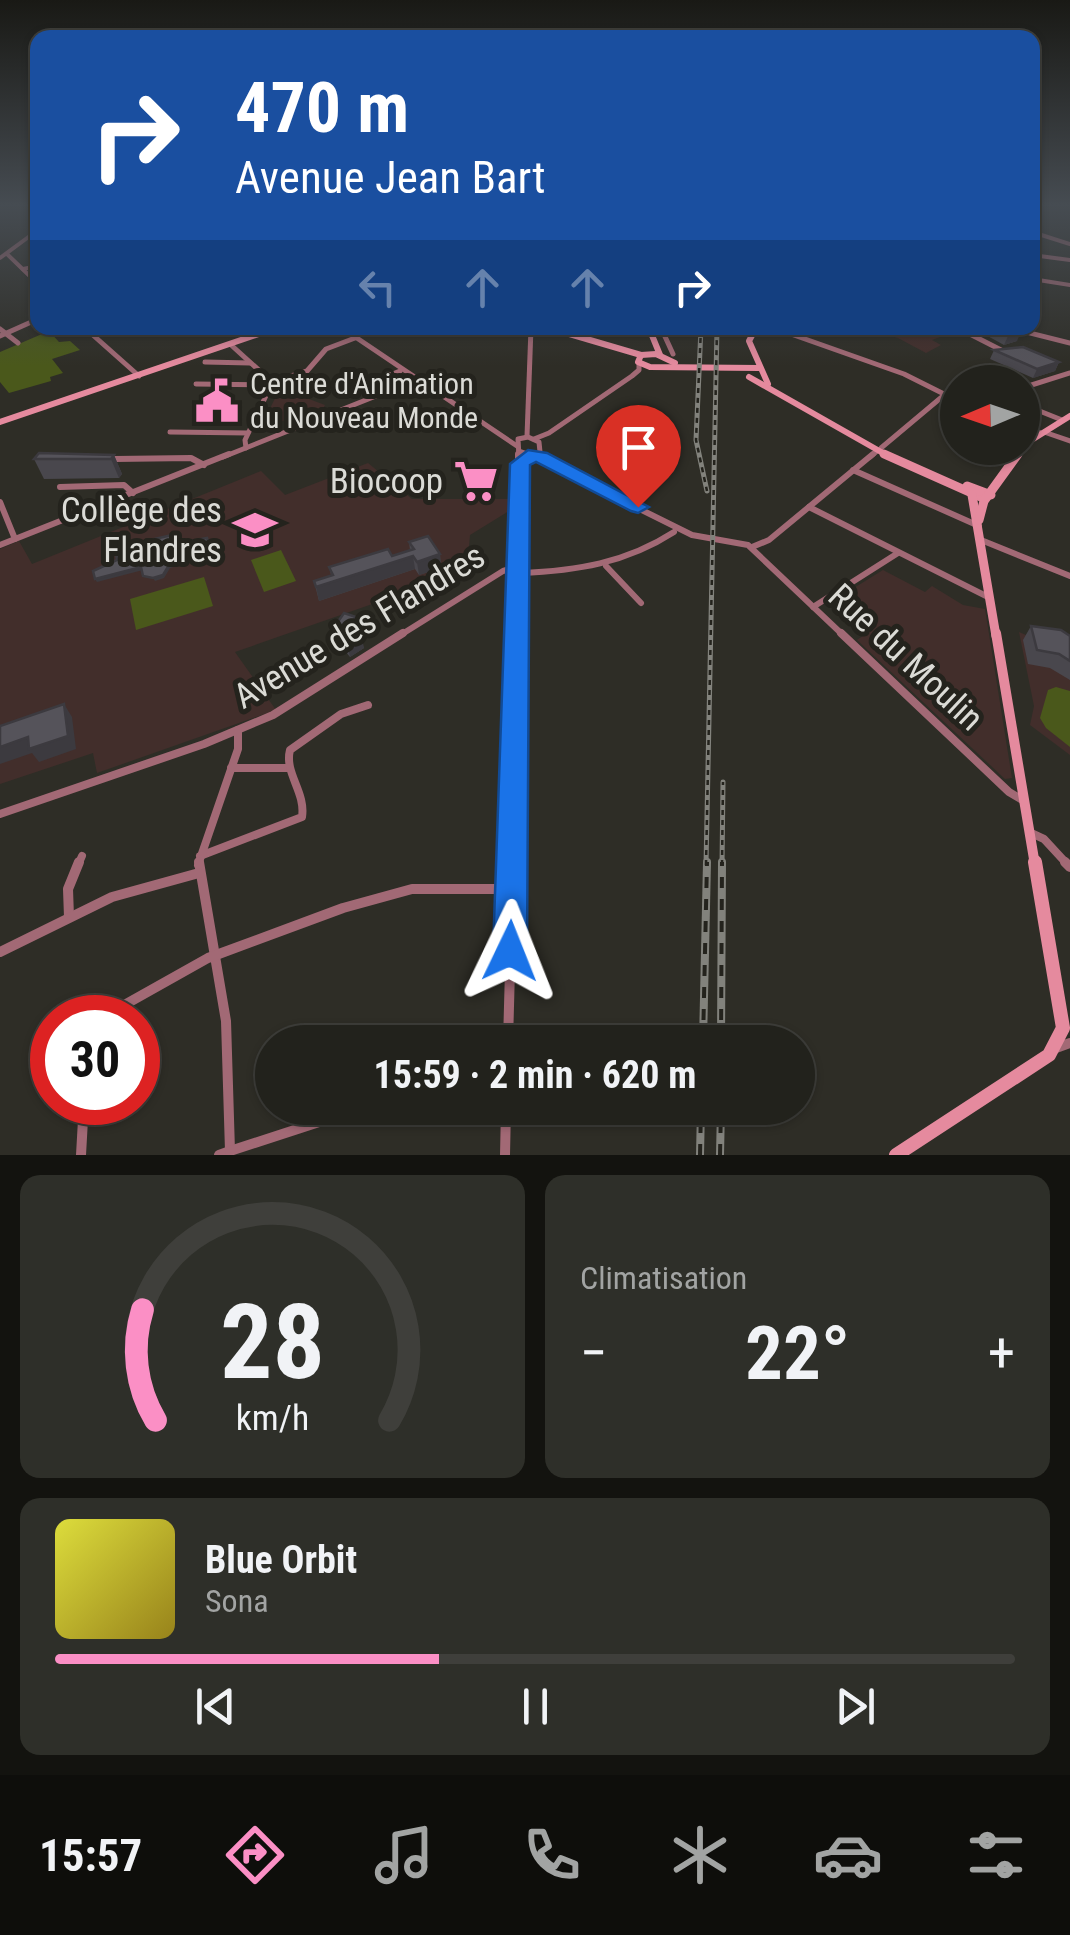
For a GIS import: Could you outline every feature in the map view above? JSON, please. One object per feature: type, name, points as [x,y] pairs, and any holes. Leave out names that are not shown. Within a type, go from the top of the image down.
[{"type":"main road","points":[[0,422],[256,335]]},
{"type":"main road","points":[[571,335],[659,366],[760,372]]},
{"type":"main road","points":[[650,335],[666,356],[692,367]]},
{"type":"main road","points":[[746,371],[751,360],[747,335]]},
{"type":"main road","points":[[751,335],[760,372],[774,390]]},
{"type":"main road","points":[[642,357],[651,340]]},
{"type":"main road","points":[[642,357],[666,356]]},
{"type":"main road","points":[[659,366],[666,356]]},
{"type":"main road","points":[[746,371],[879,450],[988,497]]},
{"type":"main road","points":[[1042,432],[1066,418]]},
{"type":"main road","points":[[978,524],[988,497],[1009,465]]},
{"type":"main road","points":[[974,491],[998,480]]},
{"type":"main road","points":[[896,1155],[1063,1046],[1066,1021],[974,491]]},
{"type":"street","points":[[7,258],[30,277]]},
{"type":"street","points":[[22,270],[30,268]]},
{"type":"street","points":[[1040,281],[1070,285]]},
{"type":"street","points":[[0,336],[30,323]]},
{"type":"street","points":[[0,328],[18,343]]},
{"type":"street","points":[[93,335],[138,376]]},
{"type":"street","points":[[352,335],[531,456],[547,460],[692,535],[739,542],[751,548],[769,540],[940,399]]},
{"type":"street","points":[[532,335],[524,431],[547,460]]},
{"type":"street","points":[[663,335],[666,356]]},
{"type":"street","points":[[794,335],[904,374],[940,394]]},
{"type":"street","points":[[971,335],[1006,353]]},
{"type":"street","points":[[1038,335],[1070,343]]},
{"type":"street","points":[[196,384],[272,383],[307,371],[326,349],[356,338]]},
{"type":"street","points":[[230,344],[272,383]]},
{"type":"street","points":[[500,436],[531,438],[549,434],[632,376],[639,370],[642,357]]},
{"type":"street","points":[[205,362],[252,362]]},
{"type":"street","points":[[341,395],[402,370]]},
{"type":"street","points":[[1040,383],[1070,374]]},
{"type":"street","points":[[0,545],[416,380]]},
{"type":"street","points":[[246,448],[244,442],[272,383]]},
{"type":"street","points":[[1040,410],[1066,418]]},
{"type":"street","points":[[170,432],[248,433]]},
{"type":"street","points":[[1042,432],[1070,441]]},
{"type":"street","points":[[508,1025],[520,570],[519,438]]},
{"type":"street","points":[[520,464],[540,450]]},
{"type":"street","points":[[115,459],[192,458],[204,465]]},
{"type":"street","points":[[853,470],[978,524]]},
{"type":"street","points":[[60,487],[122,485],[134,493]]},
{"type":"street","points":[[0,502],[16,539]]},
{"type":"street","points":[[809,507],[991,598]]},
{"type":"street","points":[[520,570],[562,572],[605,566],[651,547],[674,532]]},
{"type":"street","points":[[981,540],[1070,576]]},
{"type":"street","name":"Rue du Moulin","points":[[751,548],[1012,795],[1025,802]]},
{"type":"street","points":[[813,607],[898,553]]},
{"type":"street","points":[[605,566],[641,603]]},
{"type":"street","name":"Avenue des Flandres","points":[[0,814],[238,730],[294,704],[508,568],[520,570]]},
{"type":"street","points":[[199,857],[302,817],[300,793],[288,755],[298,740],[345,712],[368,705]]},
{"type":"street","points":[[238,730],[239,744],[199,857],[226,1020],[224,1153],[310,1125]]},
{"type":"street","points":[[230,768],[289,768]]},
{"type":"street","points":[[1031,833],[1044,838],[1070,868]]},
{"type":"street","points":[[68,917],[68,889],[82,856]]},
{"type":"street","points":[[0,952],[123,893],[199,873]]},
{"type":"street","points":[[142,995],[214,955],[406,890],[512,889]]},
{"type":"street","points":[[80,1155],[82,1125]]},
{"type":"street","points":[[505,1155],[506,1125]]},
{"type":"shaded area","points":[[888,335],[945,335],[932,340],[941,345],[926,353]]},
{"type":"shaded area","points":[[282,384],[297,384],[293,393],[325,405],[322,411],[275,423],[273,427],[261,427]]},
{"type":"shaded area","points":[[368,463],[412,499],[509,499],[509,511],[470,535],[467,571],[235,652],[276,710],[97,773],[93,753],[0,784],[0,549],[19,541],[32,564],[261,471],[285,495]]},
{"type":"shaded area","points":[[883,570],[925,592],[932,586],[963,605],[985,609],[1012,778],[1005,779],[857,640],[877,626],[841,596]]},
{"type":"shaded area","points":[[1019,632],[1070,654],[1070,755],[1030,725],[1034,706]]},
{"type":"green space","points":[[40,335],[53,335],[59,342],[70,341],[80,350],[52,359],[63,373],[50,377],[51,381],[9,393],[0,382],[0,352]]},
{"type":"green space","points":[[281,550],[296,581],[264,592],[251,560]]},
{"type":"green space","points":[[204,577],[213,606],[136,630],[130,599]]},
{"type":"green space","points":[[1056,687],[1070,691],[1070,747],[1046,728],[1040,718],[1048,690]]},
{"type":"building","points":[[1023,347],[1059,362],[1040,368],[994,350]]},
{"type":"building","points":[[39,453],[114,455],[111,459],[34,459]]},
{"type":"building","points":[[172,535],[174,544],[207,538],[212,552],[169,565],[163,575],[153,578],[143,576],[141,567],[95,579],[93,571],[117,560],[115,548]]},
{"type":"building","points":[[428,536],[440,554],[417,562],[413,556],[316,587],[314,581],[333,575],[329,567],[388,549],[392,556],[414,549],[409,542]]},
{"type":"building","points":[[344,613],[356,617],[350,623],[362,638],[348,647],[334,631],[340,628],[335,626]]},
{"type":"building","points":[[1031,626],[1061,630],[1070,636],[1070,661],[1059,654],[1037,650]]},
{"type":"building","points":[[64,704],[68,736],[29,749],[28,737],[0,747],[0,726]]},
{"type":"railway","points":[[701,335],[696,440],[707,491]]},
{"type":"railway","points":[[706,865],[717,335]]},
{"type":"railway","points":[[722,865],[723,782]]},
{"type":"railway","points":[[703,1025],[707,862]]},
{"type":"railway","points":[[721,1025],[722,862]]},
{"type":"railway","points":[[700,1155],[701,1125]]},
{"type":"railway","points":[[720,1155],[721,1125]]},
{"type":"place","name":"Centre d'Animation du Nouveau Monde","points":[[217,401]]},
{"type":"place","name":"Biocoop","points":[[476,481]]},
{"type":"place","name":"Collège des Flandres","points":[[255,530]]},
{"type":"route","points":[[510,951],[520,464],[528,456],[540,457],[638,507]]}]
